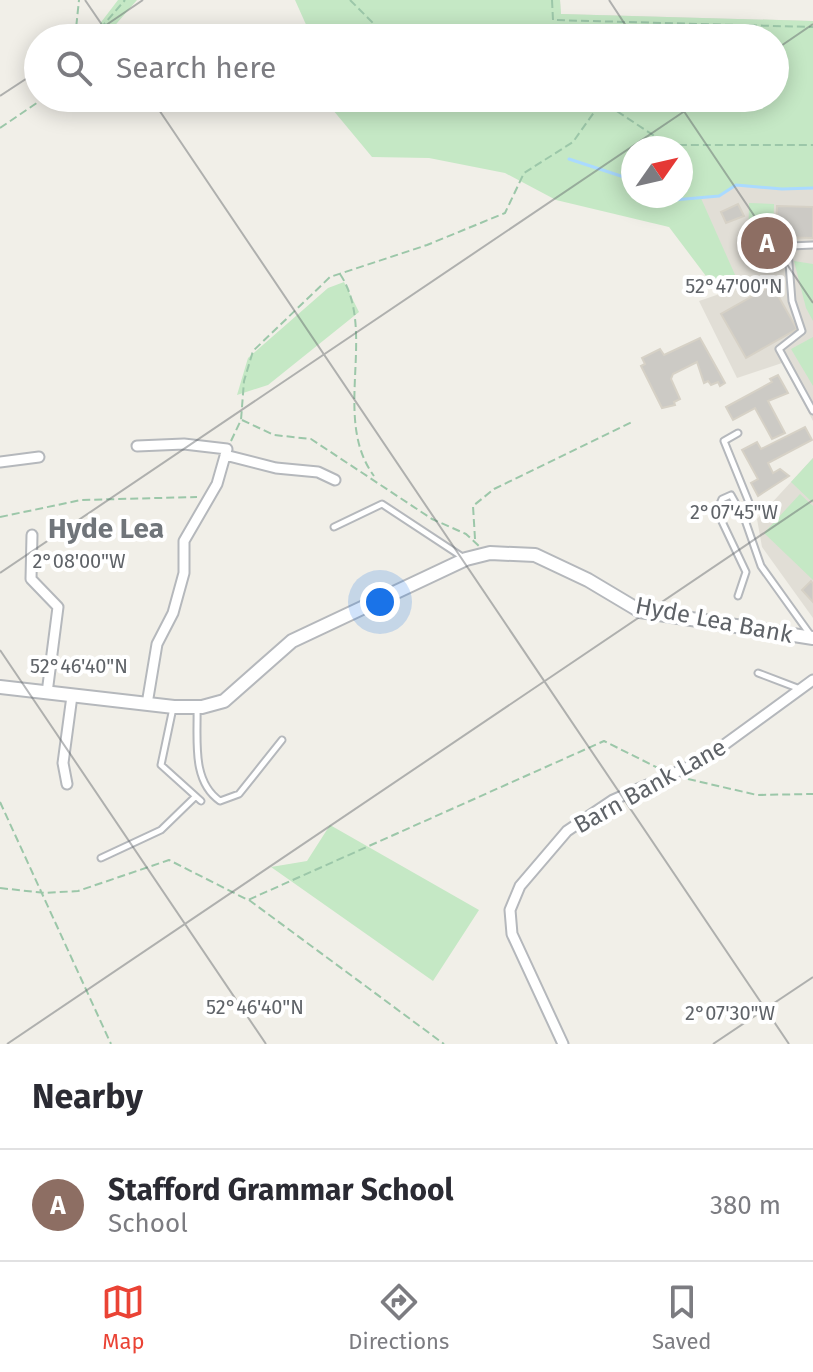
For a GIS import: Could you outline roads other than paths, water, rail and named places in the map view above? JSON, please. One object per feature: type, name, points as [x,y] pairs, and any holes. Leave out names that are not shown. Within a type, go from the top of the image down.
[{"type":"street","points":[[137,446],[184,444],[226,452],[276,468],[318,472],[335,480]]},
{"type":"street","points":[[147,704],[157,644],[173,613],[184,573],[184,541],[217,484],[226,452]]},
{"type":"street","points":[[0,462],[39,457]]},
{"type":"street","points":[[32,535],[31,579],[58,607],[47,693]]},
{"type":"street","name":"Hyde Lea Bank","points":[[0,687],[174,707],[197,707],[224,701],[292,641],[466,559],[484,554],[535,555],[588,580],[640,611],[813,638]]},
{"type":"street","name":"Barn Bank Lane","points":[[563,1044],[508,921],[520,886],[567,831],[613,800],[702,761],[813,680]]},
{"type":"street","points":[[67,784],[63,763],[72,696]]},
{"type":"lane","points":[[813,245],[791,246],[788,251],[792,301],[802,331],[779,349],[813,411]]},
{"type":"lane","points":[[738,433],[724,441],[752,510],[745,520]]},
{"type":"lane","points":[[738,596],[746,572],[719,522],[717,511],[722,499],[731,495],[745,520],[761,566],[813,638]]},
{"type":"lane","points":[[334,527],[382,504],[466,559]]},
{"type":"lane","points":[[758,673],[801,689]]},
{"type":"lane","points":[[101,858],[148,838],[198,799],[161,765],[174,707]]},
{"type":"lane","points":[[197,707],[198,769],[209,792],[220,801],[239,794],[282,740]]},
{"type":"waterway","points":[[569,159],[621,176]]},
{"type":"waterway","points":[[693,198],[719,196],[736,185],[813,188]]},
{"type":"place","name":"Stafford Grammar School","points":[[767,243]]},
{"type":"district","name":"Hyde Lea","points":[[106,528]]}]
